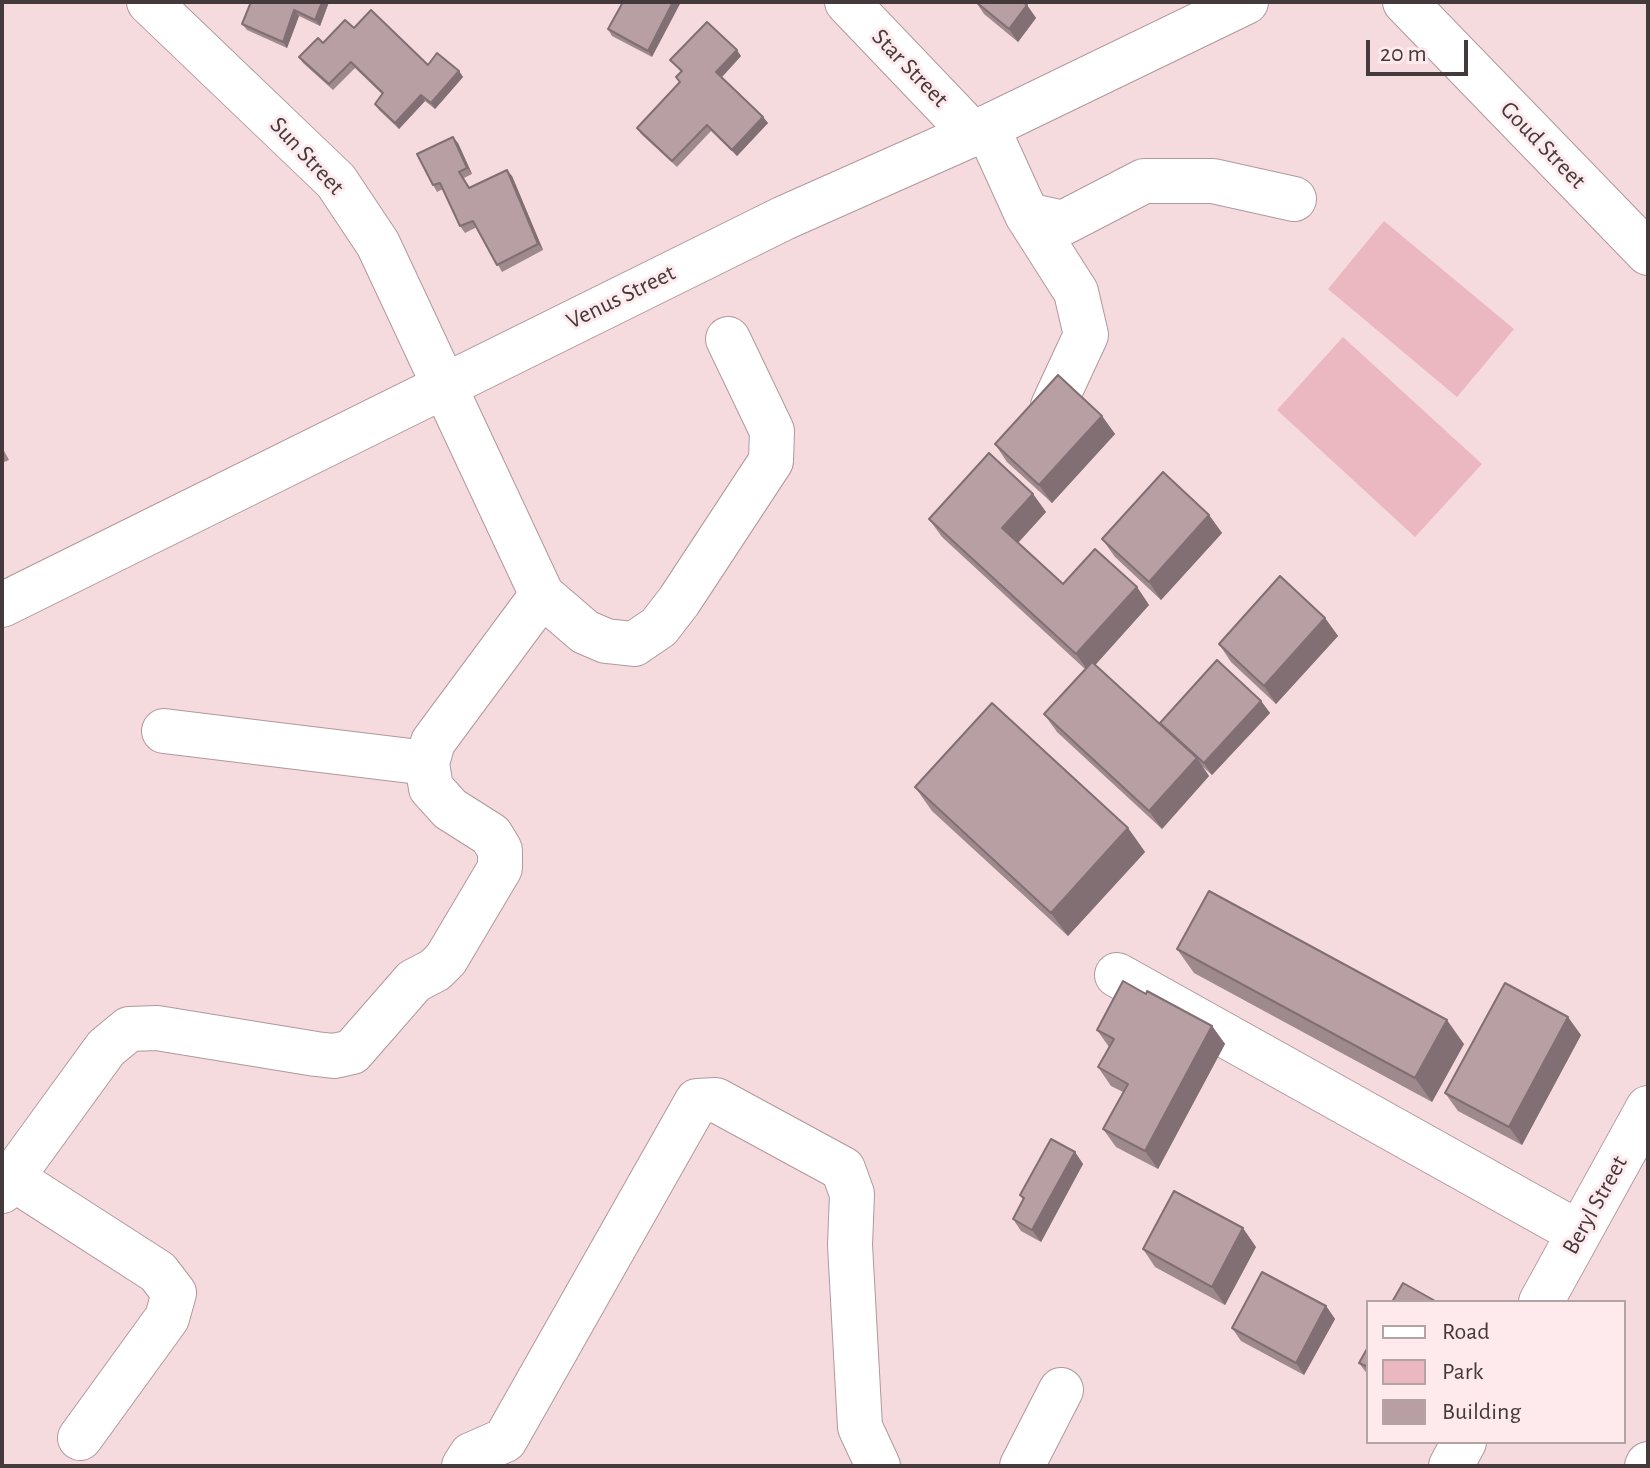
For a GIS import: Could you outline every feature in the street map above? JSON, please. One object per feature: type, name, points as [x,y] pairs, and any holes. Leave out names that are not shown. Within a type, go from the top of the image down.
[{"type":"street","name":"Sun Street","points":[[149,2],[336,181],[378,244],[542,595]]},
{"type":"street","name":"Star Street","points":[[847,2],[980,131],[1027,215],[1076,292],[1086,335],[1053,406]]},
{"type":"street","name":"Venus Street","points":[[2,605],[784,218],[980,131],[1246,2]]},
{"type":"street","name":"Goud Street","points":[[1405,2],[1648,253]]},
{"type":"street","points":[[1027,215],[1063,223],[1144,181],[1213,181],[1294,199]]},
{"type":"street","points":[[80,1438],[167,1318],[174,1293],[158,1272],[7,1184],[106,1048],[129,1029],[157,1028],[334,1056],[352,1052],[414,981],[435,970],[446,959],[500,868],[500,850],[491,835],[450,809],[431,788],[427,763],[433,742],[542,595],[585,632],[606,641],[634,644],[659,627],[679,601],[771,461],[772,431],[728,339]]},
{"type":"street","points":[[164,731],[427,763]]},
{"type":"street","points":[[1117,975],[1579,1233]]},
{"type":"street","points":[[464,1466],[471,1455],[505,1440],[697,1101],[716,1100],[843,1169],[852,1194],[850,1245],[860,1427],[878,1466]]},
{"type":"street","name":"Beryl Street","points":[[1542,1300],[1648,1108]]},
{"type":"street","points":[[1022,1466],[1061,1390]]},
{"type":"street","points":[[1451,1466],[1463,1444]]},
{"type":"green space","points":[[1384,221],[1514,329],[1457,397],[1328,289]]},
{"type":"green space","points":[[1343,337],[1482,464],[1415,537],[1277,410]]},
{"type":"building","points":[[251,2],[322,2],[315,20],[294,10],[283,42],[242,24]]},
{"type":"building","points":[[623,2],[673,2],[648,51],[608,29]]},
{"type":"building","points":[[976,2],[1023,2],[1027,5],[1009,29]]},
{"type":"building","points":[[371,10],[428,65],[437,53],[459,71],[431,103],[421,95],[395,123],[375,104],[383,93],[351,62],[329,84],[299,57],[318,38],[323,43],[345,20],[354,28]]},
{"type":"building","points":[[707,22],[737,50],[716,72],[763,117],[732,150],[707,125],[672,161],[637,128],[680,82],[676,77],[682,71],[670,60]]},
{"type":"building","points":[[453,137],[467,168],[459,172],[469,188],[507,170],[538,244],[497,265],[473,221],[460,226],[440,183],[433,185],[417,154]]},
{"type":"building","points":[[1058,375],[1102,416],[1039,485],[995,444]]},
{"type":"building","points":[[989,453],[1033,494],[1002,528],[1063,584],[1095,549],[1137,587],[1076,654],[929,519]]},
{"type":"building","points":[[1163,472],[1209,515],[1149,582],[1102,539]]},
{"type":"building","points":[[1280,576],[1325,618],[1264,686],[1219,644]]},
{"type":"building","points":[[1217,660],[1261,701],[1204,763],[1160,723]]},
{"type":"building","points":[[1092,662],[1197,758],[1149,811],[1044,714]]},
{"type":"building","points":[[992,703],[1128,828],[1051,913],[915,787]]},
{"type":"building","points":[[1209,891],[1447,1020],[1415,1078],[1177,949]]},
{"type":"building","points":[[1123,981],[1212,1026],[1145,1151],[1103,1129],[1128,1084],[1098,1067],[1114,1039],[1097,1030]]},
{"type":"building","points":[[1505,983],[1568,1017],[1509,1127],[1445,1093]]},
{"type":"building","points":[[1051,1139],[1075,1152],[1032,1230],[1013,1219],[1024,1198],[1020,1195]]},
{"type":"building","points":[[1174,1191],[1243,1228],[1212,1287],[1143,1249]]},
{"type":"building","points":[[1262,1272],[1326,1306],[1296,1363],[1232,1328]]},
{"type":"building","points":[[1403,1283],[1433,1300],[1393,1300]]},
{"type":"building","points":[[1366,1351],[1366,1366],[1359,1363]]}]
